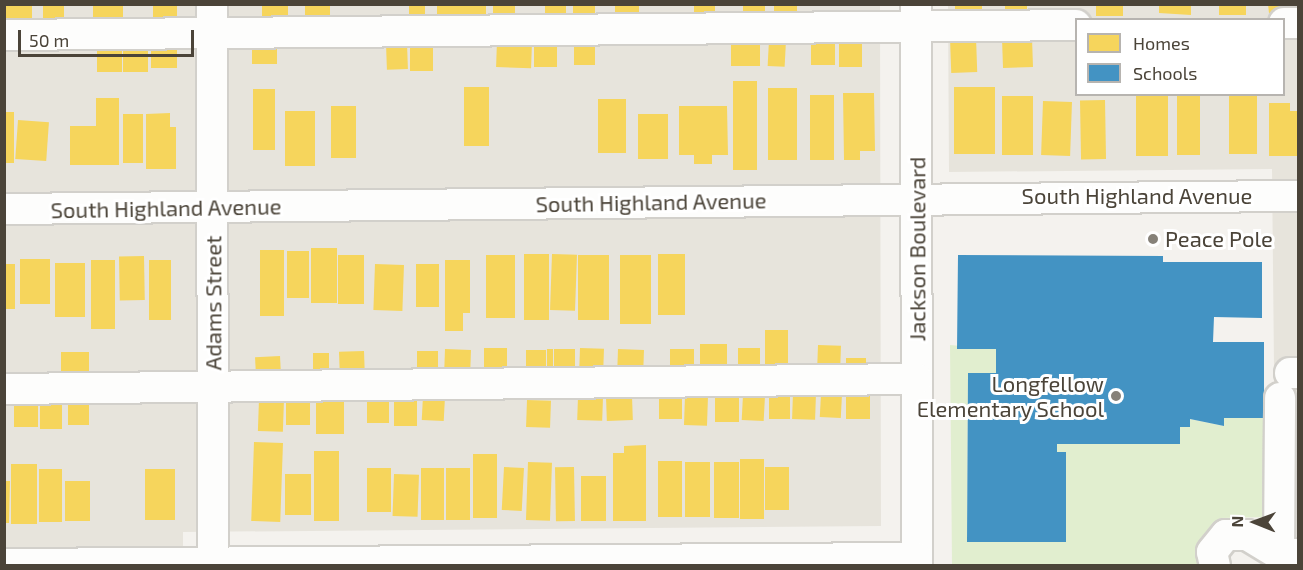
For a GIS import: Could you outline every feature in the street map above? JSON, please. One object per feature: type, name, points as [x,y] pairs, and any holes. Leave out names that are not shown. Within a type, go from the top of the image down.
[{"type":"street","points":[[4,35],[212,19],[916,15],[1075,25]]},
{"type":"street","name":"Jackson Boulevard","points":[[916,15],[917,562]]},
{"type":"street","name":"Adams Street","points":[[212,19],[213,564]]},
{"type":"street","name":"South Highland Avenue","points":[[4,209],[917,198],[1299,196]]},
{"type":"street","points":[[4,389],[917,379]]},
{"type":"street","points":[[1282,558],[1289,382]]},
{"type":"street","points":[[1215,566],[1212,552],[1226,535],[1247,535],[1282,558]]},
{"type":"street","points":[[4,564],[917,562]]},
{"type":"shaded area","points":[[4,5],[880,5],[881,526],[183,532],[183,565],[5,565]]},
{"type":"shaded area","points":[[948,5],[1298,5],[1298,565],[1276,565],[1272,169],[949,172]]},
{"type":"shaded area","points":[[1287,396],[1298,396],[1298,517],[1285,517]]},
{"type":"green space","points":[[950,345],[996,349],[996,373],[968,373],[967,542],[1065,542],[1066,452],[1057,452],[1057,444],[1180,444],[1180,427],[1190,427],[1190,419],[1224,426],[1224,418],[1266,417],[1269,517],[1220,518],[1209,530],[1202,565],[952,565]]},
{"type":"building: Homes","points":[[4,4],[32,4],[32,24],[4,24]]},
{"type":"building: Homes","points":[[43,4],[64,4],[64,23],[43,23]]},
{"type":"building: Homes","points":[[93,4],[123,4],[123,24],[93,24]]},
{"type":"building: Homes","points":[[153,4],[177,4],[177,21],[153,21]]},
{"type":"building: Homes","points":[[262,4],[288,4],[288,22],[262,22]]},
{"type":"building: Homes","points":[[305,4],[330,4],[330,22],[305,22]]},
{"type":"building: Homes","points":[[409,4],[425,4],[425,24],[409,24]]},
{"type":"building: Homes","points":[[437,4],[486,4],[486,20],[437,20]]},
{"type":"building: Homes","points":[[493,4],[515,4],[515,20],[493,20]]},
{"type":"building: Homes","points":[[545,4],[566,4],[566,19],[545,19]]},
{"type":"building: Homes","points":[[573,4],[595,4],[595,20],[573,20]]},
{"type":"building: Homes","points":[[615,4],[639,4],[639,23],[615,23]]},
{"type":"building: Homes","points":[[694,4],[715,4],[715,17],[694,17]]},
{"type":"building: Homes","points":[[774,4],[797,4],[797,18],[774,18]]},
{"type":"building: Homes","points":[[955,4],[982,4],[982,16],[955,16]]},
{"type":"building: Homes","points":[[1005,4],[1027,4],[1027,17],[1005,17]]},
{"type":"building: Homes","points":[[1096,4],[1123,4],[1123,16],[1096,16]]},
{"type":"building: Homes","points":[[1159,4],[1191,4],[1191,15],[1159,13]]},
{"type":"building: Homes","points":[[1219,4],[1246,4],[1246,15],[1219,15]]},
{"type":"building: Homes","points":[[1268,4],[1293,4],[1293,12],[1269,13]]},
{"type":"building: Homes","points":[[743,5],[765,5],[765,17],[743,17]]},
{"type":"building: Homes","points":[[976,37],[977,72],[951,73],[950,38]]},
{"type":"building: Homes","points":[[1032,38],[1033,67],[1003,68],[1002,39]]},
{"type":"building: Homes","points":[[731,40],[760,40],[760,66],[731,66]]},
{"type":"building: Homes","points":[[769,40],[786,41],[785,67],[768,66]]},
{"type":"building: Homes","points":[[811,40],[835,40],[835,65],[811,65]]},
{"type":"building: Homes","points":[[497,41],[532,42],[531,68],[496,67]]},
{"type":"building: Homes","points":[[252,42],[277,42],[277,64],[252,64]]},
{"type":"building: Homes","points":[[534,42],[557,42],[557,67],[534,67]]},
{"type":"building: Homes","points":[[574,42],[595,42],[595,65],[574,65]]},
{"type":"building: Homes","points":[[839,42],[862,42],[862,67],[839,67]]},
{"type":"building: Homes","points":[[407,43],[408,69],[387,70],[386,44]]},
{"type":"building: Homes","points":[[410,43],[433,43],[433,71],[410,71]]},
{"type":"building: Homes","points":[[151,44],[177,44],[177,68],[151,68]]},
{"type":"building: Homes","points":[[123,45],[148,45],[148,72],[123,72]]},
{"type":"building: Homes","points":[[97,46],[122,46],[122,72],[97,72]]},
{"type":"building: Homes","points":[[733,81],[757,81],[757,170],[733,170]]},
{"type":"building: Homes","points":[[464,87],[489,87],[489,146],[464,146]]},
{"type":"building: Homes","points":[[954,87],[995,87],[995,154],[954,154]]},
{"type":"building: Homes","points":[[768,88],[797,88],[797,160],[768,160]]},
{"type":"building: Homes","points":[[253,89],[275,89],[275,150],[253,150]]},
{"type":"building: Homes","points":[[843,93],[874,93],[875,151],[860,151],[860,160],[844,160]]},
{"type":"building: Homes","points":[[810,95],[834,95],[834,160],[810,160]]},
{"type":"building: Homes","points":[[1002,96],[1033,96],[1033,155],[1002,155]]},
{"type":"building: Homes","points":[[1136,96],[1168,96],[1168,156],[1136,156]]},
{"type":"building: Homes","points":[[1177,96],[1200,96],[1200,155],[1177,155]]},
{"type":"building: Homes","points":[[1229,96],[1257,96],[1257,154],[1229,154]]},
{"type":"building: Homes","points":[[96,98],[119,98],[119,165],[70,165],[70,126],[96,126]]},
{"type":"building: Homes","points":[[598,99],[626,99],[626,153],[598,153]]},
{"type":"building: Homes","points":[[1080,100],[1105,100],[1106,159],[1081,159]]},
{"type":"building: Homes","points":[[1043,101],[1072,102],[1070,156],[1041,155]]},
{"type":"building: Homes","points":[[1269,103],[1290,103],[1290,111],[1298,111],[1298,156],[1269,156]]},
{"type":"building: Homes","points":[[331,106],[356,106],[356,158],[331,158]]},
{"type":"building: Homes","points":[[679,106],[727,106],[728,155],[712,155],[712,164],[694,164],[694,155],[679,155]]},
{"type":"building: Homes","points":[[285,111],[315,111],[315,166],[285,166]]},
{"type":"building: Homes","points":[[4,112],[14,112],[14,163],[4,163]]},
{"type":"building: Homes","points":[[170,113],[170,127],[176,127],[176,169],[146,169],[146,114]]},
{"type":"building: Homes","points":[[123,114],[143,114],[143,163],[123,163]]},
{"type":"building: Homes","points":[[638,114],[668,114],[668,159],[638,159]]},
{"type":"building: Homes","points":[[18,120],[49,122],[46,161],[15,159]]},
{"type":"building: Homes","points":[[311,248],[337,248],[337,303],[311,303]]},
{"type":"building: Homes","points":[[260,250],[284,250],[284,316],[260,316]]},
{"type":"building: Homes","points":[[287,251],[309,251],[309,298],[287,298]]},
{"type":"building: Homes","points":[[524,254],[549,254],[549,320],[524,320]]},
{"type":"building: Homes","points":[[552,254],[577,255],[575,311],[550,310]]},
{"type":"building: Homes","points":[[658,254],[685,254],[685,315],[658,315]]},
{"type":"building: Homes","points":[[338,255],[364,255],[364,304],[338,304]]},
{"type":"building: Homes","points":[[486,255],[515,255],[515,318],[486,318]]},
{"type":"building: Homes","points":[[578,255],[609,255],[609,320],[578,320]]},
{"type":"building: Homes","points":[[620,255],[651,255],[651,324],[620,324]]},
{"type":"building: Homes","points":[[119,256],[144,256],[145,300],[120,300]]},
{"type":"building: Homes","points":[[20,259],[50,259],[50,304],[20,304]]},
{"type":"building: Homes","points":[[91,260],[115,260],[115,329],[91,329]]},
{"type":"building: Homes","points":[[149,260],[171,260],[171,320],[149,320]]},
{"type":"building: Homes","points":[[445,260],[470,260],[470,313],[463,313],[463,331],[445,331]]},
{"type":"building: Homes","points":[[55,263],[85,263],[85,317],[55,317]]},
{"type":"building: Homes","points":[[4,264],[15,264],[15,309],[4,309]]},
{"type":"building: Homes","points":[[375,264],[404,265],[402,311],[373,310]]},
{"type":"building: Homes","points":[[416,264],[439,264],[439,307],[416,307]]},
{"type":"building: Homes","points":[[765,330],[788,330],[788,363],[797,363],[797,374],[765,374]]},
{"type":"building: Homes","points":[[700,344],[727,344],[727,373],[700,373]]},
{"type":"building: Homes","points":[[818,345],[841,346],[840,372],[817,371]]},
{"type":"building: Homes","points":[[484,348],[507,348],[507,374],[484,374]]},
{"type":"building: Homes","points":[[580,348],[604,349],[603,373],[579,372]]},
{"type":"building: Homes","points":[[738,348],[760,348],[760,372],[738,372]]},
{"type":"building: Homes","points":[[445,349],[471,350],[470,374],[444,373]]},
{"type":"building: Homes","points":[[547,349],[553,349],[553,372],[547,372]]},
{"type":"building: Homes","points":[[554,349],[575,349],[575,373],[554,373]]},
{"type":"building: Homes","points":[[618,349],[644,350],[643,375],[617,374]]},
{"type":"building: Homes","points":[[670,349],[694,349],[694,373],[670,373]]},
{"type":"building: Homes","points":[[526,350],[546,350],[546,373],[526,373]]},
{"type":"building: Homes","points":[[364,351],[365,375],[340,376],[339,352]]},
{"type":"building: Homes","points":[[417,351],[438,351],[438,373],[417,373]]},
{"type":"building: Homes","points":[[61,352],[89,352],[89,377],[61,377]]},
{"type":"building: Homes","points":[[313,353],[329,353],[329,374],[313,374]]},
{"type":"building: Homes","points":[[280,356],[281,378],[256,379],[255,357]]},
{"type":"building: Homes","points":[[846,358],[866,358],[866,374],[846,374]]},
{"type":"building: Homes","points":[[793,393],[816,394],[815,420],[792,419]]},
{"type":"building: Homes","points":[[715,394],[739,394],[739,422],[715,422]]},
{"type":"building: Homes","points":[[821,394],[842,395],[841,418],[820,417]]},
{"type":"building: Homes","points":[[743,395],[765,396],[764,421],[742,420]]},
{"type":"building: Homes","points":[[423,396],[445,397],[444,421],[422,420]]},
{"type":"building: Homes","points":[[632,396],[633,420],[607,421],[606,397]]},
{"type":"building: Homes","points":[[659,396],[682,396],[682,419],[659,419]]},
{"type":"building: Homes","points":[[685,396],[708,397],[707,426],[684,425]]},
{"type":"building: Homes","points":[[769,396],[790,396],[790,419],[769,419]]},
{"type":"building: Homes","points":[[846,396],[870,396],[870,419],[846,419]]},
{"type":"building: Homes","points":[[578,397],[603,398],[602,421],[577,420]]},
{"type":"building: Homes","points":[[316,398],[344,398],[344,434],[316,434]]},
{"type":"building: Homes","points":[[259,399],[284,400],[283,432],[258,431]]},
{"type":"building: Homes","points":[[286,399],[310,399],[310,425],[286,425]]},
{"type":"building: Homes","points":[[367,399],[389,399],[389,423],[367,423]]},
{"type":"building: Homes","points":[[394,399],[417,399],[417,426],[394,426]]},
{"type":"building: Homes","points":[[527,400],[551,401],[550,428],[526,427]]},
{"type":"building: Homes","points":[[14,401],[38,401],[38,427],[14,427]]},
{"type":"building: Homes","points":[[40,401],[62,401],[62,429],[40,429]]},
{"type":"building: Homes","points":[[68,401],[89,401],[89,425],[68,425]]},
{"type":"building: Homes","points":[[254,442],[283,443],[280,522],[251,521]]},
{"type":"building: Homes","points":[[646,445],[646,521],[613,521],[613,453],[624,453],[624,446]]},
{"type":"building: Homes","points":[[314,451],[339,451],[339,521],[314,521]]},
{"type":"building: Homes","points":[[473,454],[497,454],[497,518],[473,518]]},
{"type":"building: Homes","points":[[740,459],[764,459],[764,519],[740,519]]},
{"type":"building: Homes","points":[[658,461],[682,461],[682,517],[658,517]]},
{"type":"building: Homes","points":[[528,462],[552,463],[550,521],[526,520]]},
{"type":"building: Homes","points":[[685,462],[710,462],[710,517],[685,517]]},
{"type":"building: Homes","points":[[714,462],[739,462],[739,518],[714,518]]},
{"type":"building: Homes","points":[[11,464],[37,464],[37,524],[11,524]]},
{"type":"building: Homes","points":[[504,467],[524,468],[522,511],[502,510]]},
{"type":"building: Homes","points":[[555,467],[574,467],[575,521],[556,521]]},
{"type":"building: Homes","points":[[765,467],[789,467],[789,510],[765,510]]},
{"type":"building: Homes","points":[[367,468],[391,468],[391,512],[367,512]]},
{"type":"building: Homes","points":[[421,468],[444,468],[444,520],[421,520]]},
{"type":"building: Homes","points":[[446,468],[470,468],[470,520],[446,520]]},
{"type":"building: Homes","points":[[39,469],[62,469],[62,522],[39,522]]},
{"type":"building: Homes","points":[[145,469],[175,469],[175,520],[145,520]]},
{"type":"building: Homes","points":[[285,474],[311,474],[311,515],[285,515]]},
{"type":"building: Homes","points":[[394,474],[419,475],[418,517],[393,516]]},
{"type":"building: Homes","points":[[581,476],[606,476],[606,521],[581,521]]},
{"type":"building: Homes","points":[[5,481],[10,481],[9,523],[5,523]]},
{"type":"building: Homes","points":[[65,481],[90,481],[90,521],[65,521]]},
{"type":"building: Schools","name":"Longfellow Elementary School","points":[[958,255],[1163,256],[1163,262],[1262,262],[1262,318],[1214,317],[1213,342],[1264,342],[1264,418],[1224,418],[1224,426],[1190,419],[1190,427],[1180,427],[1180,444],[1057,444],[1057,452],[1066,452],[1066,542],[967,542],[968,373],[996,373],[996,349],[957,349]]},
{"type":"place","name":"Peace Pole","points":[[1153,239]]},
{"type":"place","name":"Longfellow Elementary School","points":[[1116,396]]}]
